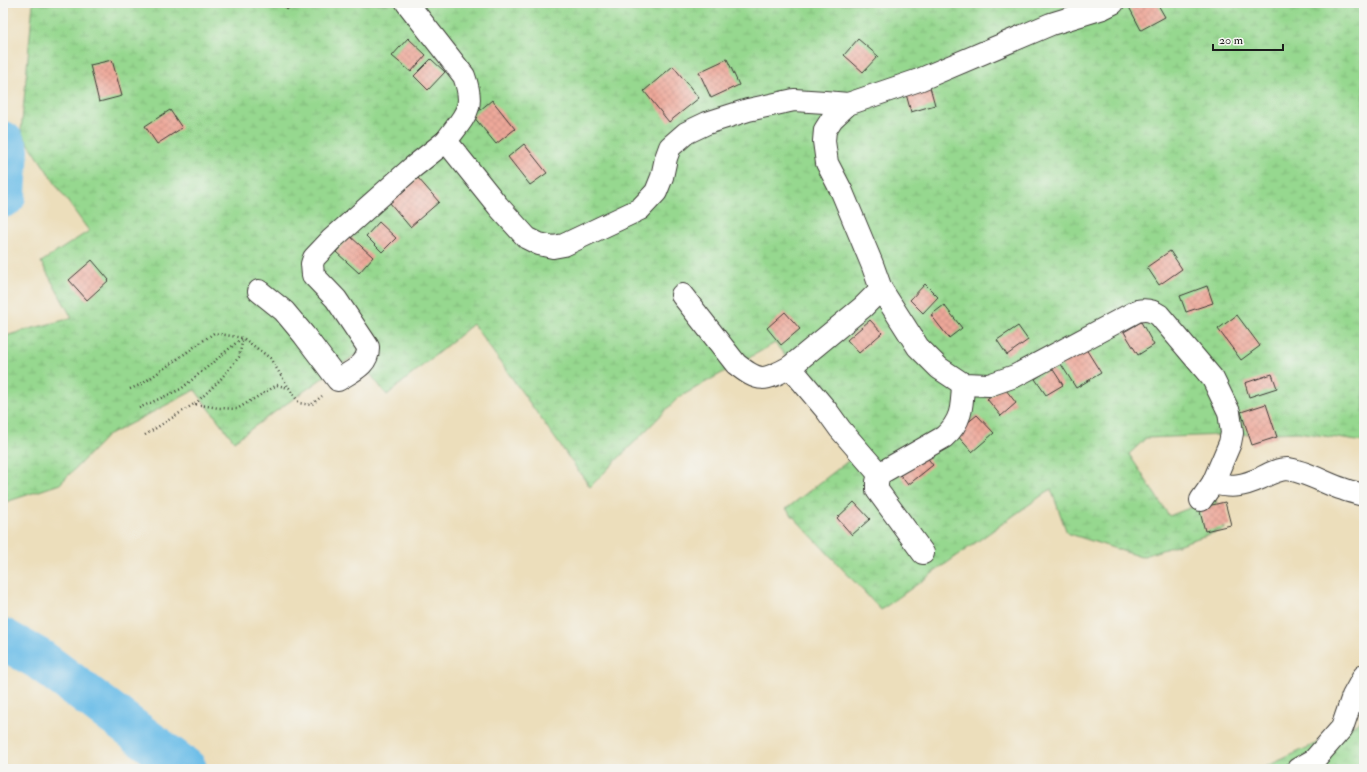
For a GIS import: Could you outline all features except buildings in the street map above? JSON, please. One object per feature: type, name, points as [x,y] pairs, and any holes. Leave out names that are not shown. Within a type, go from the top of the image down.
[{"type":"street","points":[[260,291],[284,311],[338,380],[364,363],[368,352],[368,347],[336,299],[313,275],[312,264],[314,258],[337,234],[412,168],[446,141],[468,111],[470,99],[464,76],[407,3]]},
{"type":"street","points":[[446,141],[498,206],[527,238],[539,244],[553,247],[564,245],[640,209],[656,192],[662,177],[670,147],[686,133],[707,123],[748,110],[794,100],[848,104],[919,80],[1051,24],[1103,8],[1113,3]]},
{"type":"street","points":[[848,104],[832,119],[825,130],[824,141],[826,163],[842,192],[881,289],[918,347],[939,368],[963,384],[989,385],[1015,376],[1137,311],[1143,309],[1152,310],[1160,315],[1213,379],[1230,412],[1232,433],[1230,443],[1207,492],[1237,486],[1257,480],[1279,470],[1287,469],[1310,476],[1343,490],[1364,495]]},
{"type":"street","points":[[682,296],[736,364],[744,371],[764,379],[790,367],[863,307],[881,289]]},
{"type":"street","points":[[790,367],[840,429],[879,474]]},
{"type":"street","points":[[923,553],[877,490],[877,482],[879,474],[944,437],[952,430],[961,411],[963,384]]},
{"type":"street","points":[[1298,769],[1314,760],[1342,728],[1353,696],[1364,676]]},
{"type":"path","points":[[130,389],[142,384],[214,332],[243,338],[270,358],[299,403],[311,405],[326,393],[338,380]]},
{"type":"path","points":[[145,435],[194,404],[219,380],[239,357],[243,338]]},
{"type":"path","points":[[139,408],[181,389],[243,338]]},
{"type":"path","points":[[194,404],[237,409],[277,385],[289,388]]},
{"type":"green space","points":[[33,3],[1364,3],[1364,442],[1298,432],[1146,438],[1129,454],[1169,516],[1215,498],[1225,529],[1141,557],[1067,533],[1051,489],[881,610],[786,509],[861,451],[775,343],[678,398],[590,487],[473,324],[387,395],[355,355],[234,441],[195,390],[107,436],[60,484],[3,503],[3,337],[72,318],[41,262],[89,231],[21,132]]},
{"type":"green space","points":[[1364,719],[1364,769],[1261,769],[1330,737]]},
{"type":"waterway","points":[[3,142],[8,150],[5,196],[3,197]]},
{"type":"waterway","points":[[3,639],[39,659],[186,769]]}]
